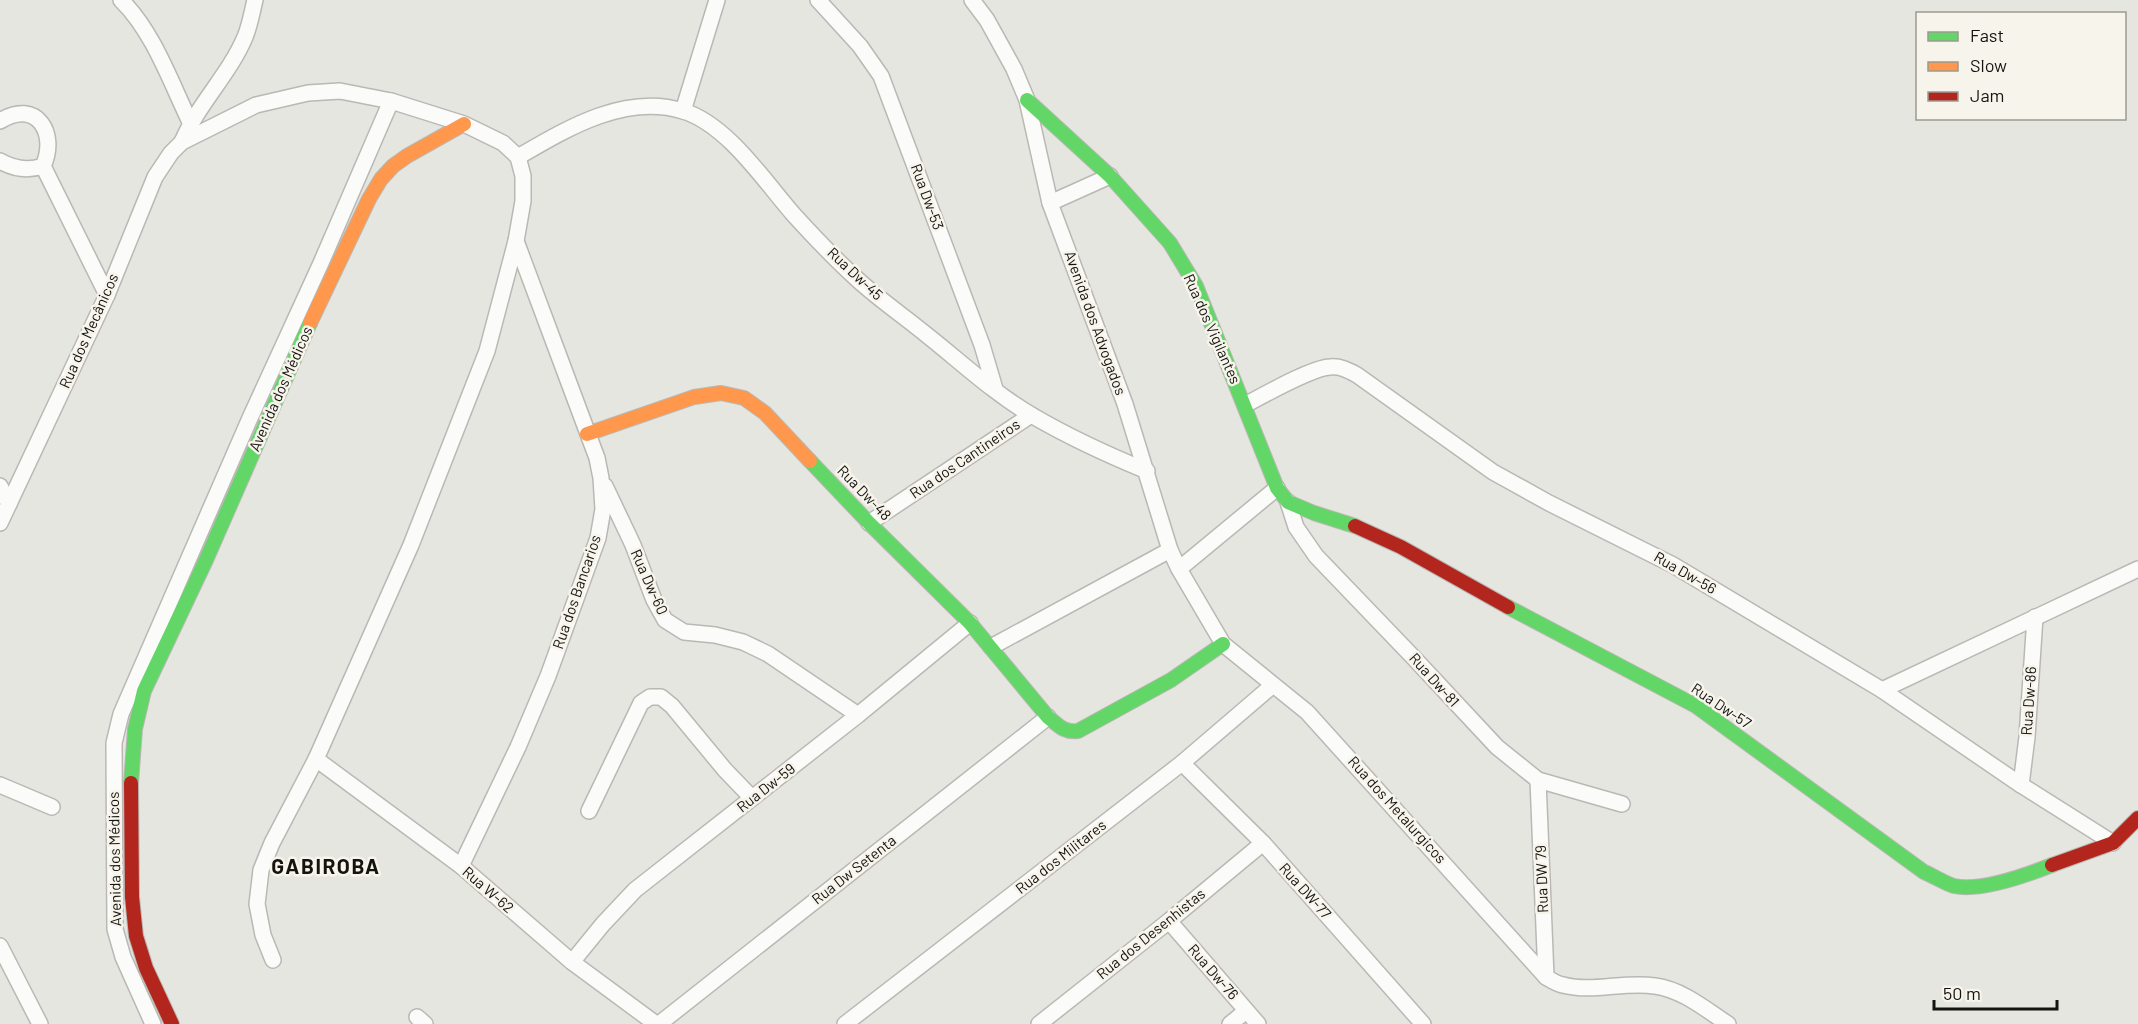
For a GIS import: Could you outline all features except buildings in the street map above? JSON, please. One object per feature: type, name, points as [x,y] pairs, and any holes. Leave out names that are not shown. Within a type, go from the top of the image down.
[{"type":"street","points":[[121,0],[129,7],[148,36],[190,122]]},
{"type":"street","points":[[182,142],[190,122],[224,74],[246,36],[255,0]]},
{"type":"street","points":[[518,157],[569,127],[614,111],[651,107],[683,111],[717,0]]},
{"type":"street","name":"Rua Dw-53","points":[[818,0],[836,17],[881,76],[958,281],[995,389]]},
{"type":"street","name":"Avenida dos Advogados","points":[[972,0],[987,20],[1014,69],[1027,100],[1050,203],[1125,404],[1170,550],[1223,644]]},
{"type":"street","points":[[182,142],[256,105],[308,93],[340,92],[391,101],[464,124],[503,143],[518,157],[523,177],[523,201],[516,241],[487,351],[411,545],[316,759],[272,843],[261,870],[257,904],[263,935],[273,960]]},
{"type":"street","name":"Rua dos Vigilantes","points":[[1027,100],[1110,176],[1170,243],[1196,286],[1276,488]]},
{"type":"street","name":"Avenida dos Médicos","points":[[153,1024],[123,957],[115,929],[114,743],[121,714],[137,691],[206,560],[265,426],[391,101]]},
{"type":"street","name":"Rua Dw-45","points":[[683,111],[708,124],[732,144],[796,217],[858,280],[995,389],[1031,415],[1108,455],[1147,471]]},
{"type":"street","points":[[0,121],[12,114],[22,112],[32,115],[41,123],[48,145],[48,157],[43,166],[32,170],[9,166],[0,160]]},
{"type":"street","name":"Avenida dos Médicos","points":[[172,1024],[139,948],[132,895],[131,746],[137,691],[249,418],[328,266],[381,179],[393,166],[464,124]]},
{"type":"street","name":"Rua dos Mecânicos","points":[[0,523],[107,295],[155,177],[171,153],[182,142]]},
{"type":"street","points":[[43,166],[107,295]]},
{"type":"street","points":[[1050,203],[1110,176]]},
{"type":"street","name":"Rua dos Bancarios","points":[[460,866],[518,747],[548,676],[598,538],[603,509],[597,458],[516,241]]},
{"type":"street","name":"Rua Dw-56","points":[[1245,405],[1315,370],[1328,367],[1342,368],[1357,375],[1493,472],[1549,503],[1673,565],[1882,690],[2021,785],[2113,843]]},
{"type":"street","name":"Rua Dw-48","points":[[587,434],[694,397],[721,393],[744,398],[765,413],[869,523],[970,623],[1048,717],[1062,729],[1070,732],[1086,728],[1171,680],[1223,644]]},
{"type":"street","name":"Rua dos Cantineiros","points":[[869,523],[1031,415]]},
{"type":"street","points":[[249,418],[265,426]]},
{"type":"street","name":"Rua Dw-60","points":[[601,478],[633,546],[654,600],[665,620],[684,632],[715,635],[743,642],[768,654],[858,715]]},
{"type":"street","points":[[0,486],[9,504]]},
{"type":"street","points":[[1179,569],[1276,488]]},
{"type":"street","name":"Rua Dw-57","points":[[1276,488],[1288,502],[1314,513],[1346,522],[1401,547],[1464,584],[1696,706],[1924,872],[1955,886],[1987,885],[2020,877],[2113,843],[2138,818]]},
{"type":"street","name":"Rua Dw-81","points":[[1288,502],[1296,527],[1316,556],[1497,747],[1538,780],[1622,804]]},
{"type":"street","points":[[991,647],[1170,550]]},
{"type":"street","points":[[1882,690],[2138,569]]},
{"type":"street","name":"Rua Dw-86","points":[[2021,785],[2027,737],[2034,617]]},
{"type":"street","name":"Rua Dw-59","points":[[572,962],[635,890],[858,715],[970,623]]},
{"type":"street","name":"Rua dos Metalurgicos","points":[[1223,644],[1307,712],[1546,977],[1562,985],[1583,987],[1655,986],[1682,993],[1728,1024]]},
{"type":"street","name":"Rua dos Militares","points":[[845,1024],[1182,763],[1274,686]]},
{"type":"street","points":[[589,811],[641,704],[650,697],[661,697],[672,706],[725,770],[752,798]]},
{"type":"street","name":"Rua Dw Setenta","points":[[658,1024],[1048,717]]},
{"type":"street","name":"Rua W-62","points":[[316,759],[460,866],[572,962],[658,1024]]},
{"type":"street","name":"Rua DW-77","points":[[1182,763],[1263,843],[1423,1024]]},
{"type":"street","name":"Rua DW 79","points":[[1538,780],[1546,977]]},
{"type":"street","points":[[0,785],[52,807]]},
{"type":"street","name":"Rua dos Desenhistas","points":[[1039,1024],[1263,843]]},
{"type":"street","name":"Rua Dw-76","points":[[1169,921],[1258,1024]]},
{"type":"street","points":[[0,946],[40,1024]]},
{"type":"street","points":[[1230,1024],[1246,1011]]},
{"type":"traffic: fast","points":[[1027,100],[1110,176],[1170,243],[1196,286],[1277,488],[1288,502],[1355,526]]},
{"type":"traffic: fast","points":[[131,783],[135,729],[144,691],[206,560],[310,323]]},
{"type":"traffic: fast","points":[[810,461],[970,623],[1048,717],[1065,730],[1078,731],[1171,680],[1223,644]]},
{"type":"traffic: fast","points":[[1508,607],[1696,706],[1924,872],[1946,883],[1965,887],[1990,885],[2052,865]]},
{"type":"traffic: slow","points":[[310,323],[369,199],[381,179],[407,156],[464,124]]},
{"type":"traffic: slow","points":[[587,434],[694,397],[721,393],[744,398],[765,413],[810,461]]},
{"type":"traffic: jam","points":[[1355,526],[1401,547],[1508,607]]},
{"type":"traffic: jam","points":[[131,783],[132,897],[136,936],[146,968],[172,1024]]},
{"type":"traffic: jam","points":[[2052,865],[2113,843],[2138,818]]},
{"type":"district","name":"GABIROBA","points":[[326,867]]}]
